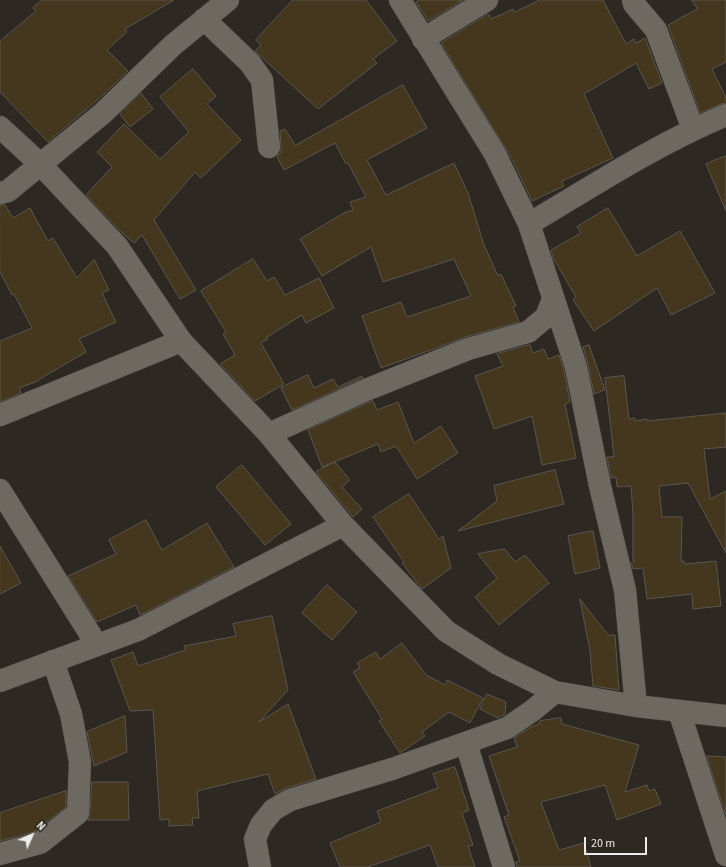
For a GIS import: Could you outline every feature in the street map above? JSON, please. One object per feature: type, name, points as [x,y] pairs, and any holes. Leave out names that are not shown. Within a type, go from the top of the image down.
[{"type":"street","points":[[0,193],[8,191],[103,113],[173,45],[228,0]]},
{"type":"street","points":[[400,0],[495,154],[529,224],[576,367],[600,486],[625,590],[636,706]]},
{"type":"street","points":[[423,39],[487,0]]},
{"type":"street","points":[[633,0],[634,4],[656,30],[693,129]]},
{"type":"street","points":[[204,19],[250,63],[262,80],[269,147]]},
{"type":"street","points":[[529,224],[627,165],[693,129],[726,115]]},
{"type":"street","points":[[0,127],[41,165],[117,246],[181,341],[269,434],[343,525],[446,631],[498,664],[554,692],[636,706],[726,716]]},
{"type":"street","points":[[693,129],[720,129],[726,132]]},
{"type":"street","points":[[269,434],[366,390],[468,349],[528,332],[546,317],[553,299]]},
{"type":"street","points":[[0,414],[181,341]]},
{"type":"street","points":[[0,490],[97,645]]},
{"type":"street","points":[[0,681],[138,630],[343,525]]},
{"type":"street","points":[[0,854],[40,843],[78,813],[80,762],[71,714],[54,661]]},
{"type":"street","points":[[260,867],[256,839],[261,825],[273,810],[290,800],[392,769],[507,728],[532,711],[554,692]]},
{"type":"street","points":[[679,711],[726,855]]},
{"type":"street","points":[[466,743],[504,867]]},
{"type":"building","points":[[42,0],[174,0],[125,29],[127,32],[107,50],[128,71],[103,95],[48,142],[0,92],[0,41],[36,11],[33,8]]},
{"type":"building","points":[[293,0],[366,0],[397,41],[373,59],[377,63],[318,109],[255,51],[261,45],[256,40]]},
{"type":"building","points":[[420,0],[463,0],[428,21],[416,2]]},
{"type":"building","points":[[540,0],[603,0],[626,44],[634,39],[636,43],[645,38],[662,83],[649,89],[636,63],[584,94],[613,158],[562,181],[564,186],[532,201],[512,159],[441,43],[488,14],[491,19],[513,9],[514,12]]},
{"type":"building","points":[[692,0],[726,0],[726,62],[712,69],[726,98],[726,103],[700,113],[668,25],[697,9]]},
{"type":"building","points":[[193,69],[216,96],[207,104],[241,140],[201,178],[195,172],[154,220],[196,290],[180,299],[142,235],[134,243],[122,233],[86,195],[112,167],[97,152],[124,124],[160,159],[189,132],[160,97]]},
{"type":"building","points":[[403,85],[427,128],[367,160],[386,195],[454,163],[468,193],[484,245],[498,276],[501,274],[516,306],[513,307],[519,322],[465,337],[381,368],[362,316],[401,302],[407,317],[471,296],[454,259],[383,282],[371,247],[322,276],[300,239],[344,213],[353,210],[350,202],[366,197],[348,163],[346,164],[335,143],[284,170],[277,157],[281,152],[280,131],[285,129],[295,145]]},
{"type":"building","points":[[141,93],[153,109],[130,127],[120,114]]},
{"type":"building","points":[[726,156],[726,211],[706,164]]},
{"type":"building","points":[[0,205],[5,205],[13,218],[30,208],[48,241],[53,238],[77,278],[94,259],[109,290],[102,293],[116,322],[79,339],[86,352],[38,381],[19,388],[21,393],[0,402],[0,341],[32,328],[14,294],[12,295],[0,272]]},
{"type":"building","points":[[608,208],[637,256],[680,231],[715,293],[671,315],[657,288],[594,331],[573,300],[576,297],[553,258],[551,250],[581,233],[577,227]]},
{"type":"building","points":[[253,259],[267,281],[274,277],[285,295],[319,278],[334,308],[306,323],[302,315],[267,337],[268,339],[261,343],[284,384],[255,401],[220,364],[235,355],[223,334],[226,332],[201,291]]},
{"type":"building","points":[[530,345],[533,353],[544,349],[548,359],[559,355],[564,370],[570,402],[565,404],[576,458],[542,465],[532,416],[494,429],[475,376],[503,366],[497,354]]},
{"type":"building","points":[[589,345],[605,390],[594,394],[583,347]]},
{"type":"building","points":[[308,375],[314,388],[333,379],[338,387],[362,376],[363,378],[292,410],[281,388]]},
{"type":"building","points":[[624,376],[629,419],[635,418],[635,421],[647,419],[647,421],[726,413],[726,447],[704,449],[710,499],[726,491],[726,553],[688,483],[659,486],[662,517],[682,517],[681,561],[684,561],[685,564],[716,561],[721,606],[693,609],[692,594],[647,599],[643,568],[633,569],[631,563],[635,560],[633,560],[633,514],[631,486],[617,487],[616,477],[611,478],[607,457],[614,457],[605,378]]},
{"type":"building","points":[[373,401],[377,410],[398,402],[414,443],[441,426],[458,453],[417,479],[396,446],[381,452],[378,444],[322,467],[308,430]]},
{"type":"building","points":[[335,462],[350,480],[342,487],[362,509],[353,517],[316,472]]},
{"type":"building","points":[[242,465],[291,524],[265,545],[216,487]]},
{"type":"building","points":[[555,470],[564,504],[458,531],[497,501],[494,486]]},
{"type":"building","points":[[409,494],[439,539],[443,536],[451,568],[422,589],[402,563],[404,562],[373,517]]},
{"type":"building","points":[[146,520],[162,550],[207,523],[234,567],[140,615],[136,605],[97,622],[68,576],[116,554],[109,540]]},
{"type":"building","points":[[593,531],[600,568],[575,574],[568,536]]},
{"type":"building","points":[[0,546],[21,583],[0,594]]},
{"type":"building","points":[[505,549],[515,562],[525,555],[549,583],[499,625],[475,597],[497,578],[478,554]]},
{"type":"building","points":[[327,585],[357,612],[332,640],[302,613]]},
{"type":"building","points":[[580,599],[608,635],[615,635],[619,690],[593,686],[590,651]]},
{"type":"building","points":[[272,616],[288,690],[259,722],[288,704],[316,779],[286,788],[275,794],[268,774],[197,791],[199,818],[192,818],[193,825],[169,826],[169,819],[160,820],[153,710],[130,711],[111,660],[133,652],[138,666],[185,650],[184,646],[236,636],[233,624]]},
{"type":"building","points":[[402,643],[426,675],[445,685],[447,680],[483,698],[470,723],[449,712],[422,732],[425,736],[400,753],[379,721],[382,719],[353,672],[360,668],[357,663],[376,652],[380,659]]},
{"type":"building","points":[[487,694],[506,702],[505,714],[498,718],[480,709]]},
{"type":"building","points":[[125,716],[127,752],[94,766],[87,732]]},
{"type":"building","points":[[561,718],[562,724],[639,745],[625,792],[647,785],[649,791],[655,789],[661,804],[617,820],[605,785],[541,802],[559,850],[584,843],[591,867],[517,867],[516,862],[520,861],[504,817],[509,815],[489,756],[517,747],[514,738],[531,727],[539,724],[540,721]]},
{"type":"building","points":[[707,756],[726,757],[726,815]]},
{"type":"building","points":[[455,767],[469,810],[462,813],[473,845],[468,846],[475,867],[438,867],[430,845],[368,867],[340,867],[330,843],[381,822],[377,811],[438,788],[433,774]]},
{"type":"building","points":[[92,782],[128,782],[129,820],[88,820],[90,813]]},
{"type":"building","points":[[66,791],[66,807],[34,832],[0,841],[0,813]]}]
